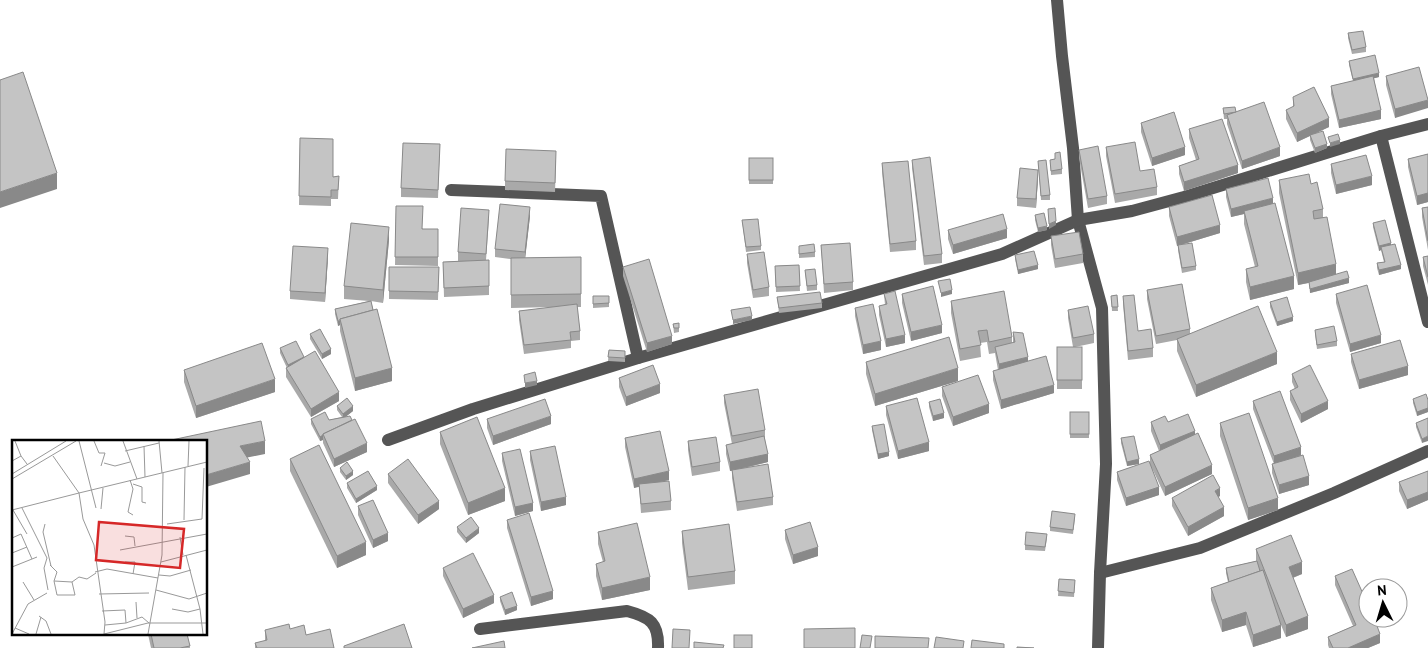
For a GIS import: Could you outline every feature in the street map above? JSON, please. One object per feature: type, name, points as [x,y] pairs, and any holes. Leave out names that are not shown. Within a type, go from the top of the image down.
[{"type":"street","points":[[1058,0],[1062,56],[1073,148],[1078,220],[1102,308],[1106,464],[1098,648]]},
{"type":"street","points":[[388,440],[473,409],[638,358],[1002,254],[1078,220],[1132,212],[1381,136],[1428,124]]},
{"type":"street","points":[[1381,136],[1428,322]]},
{"type":"street","points":[[451,190],[601,196],[638,358]]},
{"type":"street","points":[[1100,573],[1200,548],[1334,493],[1428,451]]},
{"type":"street","points":[[480,629],[627,611],[644,615],[653,623],[658,636],[658,648]]},
{"type":"building","points":[[1363,31],[1366,47],[1352,50],[1348,33]]},
{"type":"building","points":[[1375,55],[1379,73],[1353,79],[1349,61]]},
{"type":"building","points":[[1419,67],[1428,100],[1395,109],[1386,76]]},
{"type":"building","points":[[23,72],[57,173],[0,192],[0,80]]},
{"type":"building","points":[[1373,76],[1381,110],[1339,120],[1331,86]]},
{"type":"building","points":[[1314,87],[1329,118],[1297,133],[1286,110],[1294,106],[1293,97]]},
{"type":"building","points":[[1264,102],[1280,147],[1242,161],[1227,115]]},
{"type":"building","points":[[1235,107],[1236,112],[1224,114],[1223,108]]},
{"type":"building","points":[[1174,112],[1185,147],[1152,158],[1141,123]]},
{"type":"building","points":[[1222,119],[1238,165],[1184,182],[1179,166],[1199,159],[1189,129]]},
{"type":"building","points":[[1323,131],[1327,144],[1315,148],[1310,135]]},
{"type":"building","points":[[1338,134],[1340,140],[1330,143],[1328,137]]},
{"type":"building","points":[[300,138],[333,139],[333,177],[339,176],[338,190],[331,190],[331,197],[299,196]]},
{"type":"building","points":[[1135,142],[1140,171],[1154,169],[1157,187],[1115,194],[1106,147]]},
{"type":"building","points":[[403,143],[440,144],[438,190],[401,188]]},
{"type":"building","points":[[1098,146],[1107,196],[1088,199],[1079,150]]},
{"type":"building","points":[[506,149],[556,151],[555,183],[505,181]]},
{"type":"building","points":[[1060,152],[1062,169],[1051,171],[1050,160],[1055,159],[1055,153]]},
{"type":"building","points":[[1428,154],[1428,193],[1417,196],[1408,159]]},
{"type":"building","points":[[1366,155],[1372,176],[1336,185],[1331,164]]},
{"type":"building","points":[[930,157],[942,254],[924,256],[912,160]]},
{"type":"building","points":[[749,158],[773,158],[773,180],[749,180]]},
{"type":"building","points":[[1046,160],[1050,195],[1041,196],[1038,161]]},
{"type":"building","points":[[908,161],[916,241],[890,244],[882,163]]},
{"type":"building","points":[[1020,168],[1038,170],[1036,199],[1017,198]]},
{"type":"building","points":[[1309,174],[1311,184],[1317,182],[1323,209],[1313,211],[1314,219],[1327,217],[1336,264],[1298,273],[1279,180]]},
{"type":"building","points":[[1268,178],[1273,198],[1231,209],[1226,189]]},
{"type":"building","points":[[1212,195],[1220,225],[1177,237],[1169,207]]},
{"type":"building","points":[[1275,203],[1294,276],[1250,287],[1246,269],[1258,266],[1244,211]]},
{"type":"building","points":[[500,204],[530,207],[525,252],[495,249]]},
{"type":"building","points":[[396,206],[423,206],[422,229],[438,229],[438,257],[395,257]]},
{"type":"building","points":[[1428,207],[1428,241],[1422,208]]},
{"type":"building","points":[[461,208],[489,210],[486,254],[458,252]]},
{"type":"building","points":[[1055,208],[1056,221],[1049,224],[1048,209]]},
{"type":"building","points":[[1044,213],[1047,226],[1038,228],[1035,215]]},
{"type":"building","points":[[1003,214],[1007,229],[953,245],[948,230]]},
{"type":"building","points":[[758,219],[761,246],[746,247],[742,220]]},
{"type":"building","points":[[1385,220],[1391,243],[1379,246],[1373,223]]},
{"type":"building","points":[[351,223],[389,227],[383,290],[344,286]]},
{"type":"building","points":[[1079,232],[1083,254],[1055,259],[1051,236]]},
{"type":"building","points":[[850,243],[853,282],[824,284],[821,245]]},
{"type":"building","points":[[1192,243],[1196,266],[1182,268],[1178,245]]},
{"type":"building","points":[[814,244],[815,252],[799,254],[799,246]]},
{"type":"building","points":[[1395,244],[1401,265],[1379,270],[1377,263],[1385,262],[1381,247]]},
{"type":"building","points":[[293,246],[328,248],[325,293],[290,291]]},
{"type":"building","points":[[1034,251],[1038,265],[1018,270],[1015,255]]},
{"type":"building","points":[[764,252],[769,287],[753,290],[747,254]]},
{"type":"building","points":[[1428,256],[1428,277],[1423,257]]},
{"type":"building","points":[[581,257],[581,294],[511,295],[511,258]]},
{"type":"building","points":[[649,259],[672,336],[647,343],[623,267]]},
{"type":"building","points":[[489,260],[489,286],[444,288],[443,262]]},
{"type":"building","points":[[799,265],[800,286],[776,287],[775,266]]},
{"type":"building","points":[[389,267],[439,267],[438,292],[389,291]]},
{"type":"building","points":[[815,269],[817,285],[807,286],[805,270]]},
{"type":"building","points":[[1347,271],[1349,278],[1310,289],[1309,282]]},
{"type":"building","points":[[950,279],[952,290],[941,293],[938,281]]},
{"type":"building","points":[[1182,284],[1190,329],[1156,336],[1147,290]]},
{"type":"building","points":[[1367,285],[1381,335],[1350,344],[1336,294]]},
{"type":"building","points":[[933,286],[942,325],[911,332],[902,294]]},
{"type":"building","points":[[895,291],[905,335],[886,339],[879,306],[887,304],[884,294]]},
{"type":"building","points":[[1004,291],[1012,337],[989,342],[987,330],[978,331],[981,345],[960,349],[951,301]]},
{"type":"building","points":[[820,292],[822,303],[779,308],[777,297]]},
{"type":"building","points":[[1117,295],[1118,307],[1112,307],[1111,296]]},
{"type":"building","points":[[1134,295],[1138,331],[1151,329],[1153,348],[1128,351],[1123,296]]},
{"type":"building","points":[[593,296],[609,296],[609,303],[593,304]]},
{"type":"building","points":[[1287,297],[1293,317],[1277,322],[1270,302]]},
{"type":"building","points":[[371,301],[373,310],[338,321],[335,309]]},
{"type":"building","points":[[577,304],[580,331],[570,332],[571,340],[524,345],[519,311]]},
{"type":"building","points":[[873,304],[881,341],[863,345],[855,308]]},
{"type":"building","points":[[1088,306],[1094,334],[1073,338],[1068,310]]},
{"type":"building","points":[[1258,306],[1277,352],[1196,385],[1177,339]]},
{"type":"building","points":[[750,307],[752,316],[733,320],[731,310]]},
{"type":"building","points":[[377,309],[392,368],[355,378],[340,319]]},
{"type":"building","points":[[679,323],[679,328],[674,328],[673,324]]},
{"type":"building","points":[[1334,326],[1337,341],[1317,345],[1315,330]]},
{"type":"building","points":[[320,329],[331,349],[322,354],[310,334]]},
{"type":"building","points":[[1013,332],[1023,333],[1028,357],[999,364],[995,347],[1015,342]]},
{"type":"building","points":[[949,337],[958,368],[875,394],[866,362]]},
{"type":"building","points":[[1400,340],[1408,366],[1359,380],[1351,354]]},
{"type":"building","points":[[296,341],[304,357],[288,365],[280,348]]},
{"type":"building","points":[[262,343],[275,379],[196,406],[184,370]]},
{"type":"building","points":[[1057,347],[1082,347],[1082,380],[1057,380]]},
{"type":"building","points":[[609,350],[625,351],[625,358],[608,357]]},
{"type":"building","points":[[315,351],[339,392],[311,409],[286,368]]},
{"type":"building","points":[[1046,356],[1054,385],[1001,400],[993,371]]},
{"type":"building","points":[[653,365],[660,384],[626,397],[619,378]]},
{"type":"building","points":[[1310,365],[1328,401],[1301,414],[1290,391],[1298,387],[1292,374]]},
{"type":"building","points":[[535,372],[537,381],[525,383],[524,375]]},
{"type":"building","points":[[978,375],[989,404],[953,417],[942,387]]},
{"type":"building","points":[[758,389],[765,430],[732,436],[724,395]]},
{"type":"building","points":[[1280,391],[1301,447],[1274,456],[1253,401]]},
{"type":"building","points":[[1426,394],[1428,408],[1417,412],[1413,399]]},
{"type":"building","points":[[347,398],[353,406],[343,414],[337,406]]},
{"type":"building","points":[[917,398],[929,442],[898,451],[886,406]]},
{"type":"building","points":[[545,399],[551,416],[493,436],[487,419]]},
{"type":"building","points":[[940,399],[944,413],[933,416],[929,402]]},
{"type":"building","points":[[325,412],[329,420],[350,416],[352,420],[320,437],[311,419]]},
{"type":"building","points":[[1070,412],[1089,412],[1089,434],[1070,434]]},
{"type":"building","points":[[1249,413],[1278,498],[1248,508],[1220,423]]},
{"type":"building","points":[[1188,414],[1195,431],[1160,445],[1151,422],[1165,416],[1168,422]]},
{"type":"building","points":[[477,417],[505,488],[468,503],[440,432]]},
{"type":"building","points":[[1428,418],[1428,436],[1422,439],[1416,423]]},
{"type":"building","points":[[355,419],[367,443],[334,459],[323,434]]},
{"type":"building","points":[[261,421],[265,441],[240,446],[250,462],[208,474],[208,440],[171,440]]},
{"type":"building","points":[[884,424],[889,452],[878,454],[872,426]]},
{"type":"building","points":[[660,431],[669,471],[634,479],[625,438]]},
{"type":"building","points":[[1198,433],[1212,465],[1165,487],[1150,455]]},
{"type":"building","points":[[764,436],[768,454],[730,462],[726,445]]},
{"type":"building","points":[[1134,436],[1139,459],[1127,462],[1121,438]]},
{"type":"building","points":[[716,437],[720,462],[692,467],[688,441]]},
{"type":"building","points":[[319,445],[366,542],[337,556],[290,459]]},
{"type":"building","points":[[555,446],[566,497],[541,502],[530,451]]},
{"type":"building","points":[[520,449],[533,503],[515,507],[502,453]]},
{"type":"building","points":[[1303,455],[1309,476],[1279,485],[1272,464]]},
{"type":"building","points":[[408,459],[439,501],[418,515],[388,474]]},
{"type":"building","points":[[1149,461],[1159,487],[1126,498],[1117,472]]},
{"type":"building","points":[[347,462],[353,471],[346,476],[340,468]]},
{"type":"building","points":[[768,464],[773,497],[737,502],[732,470]]},
{"type":"building","points":[[368,471],[377,486],[356,499],[347,483]]},
{"type":"building","points":[[1428,471],[1428,492],[1407,500],[1399,482]]},
{"type":"building","points":[[1213,475],[1220,488],[1215,491],[1224,507],[1188,527],[1172,498]]},
{"type":"building","points":[[669,481],[671,501],[641,504],[639,484]]},
{"type":"building","points":[[373,500],[388,533],[373,540],[358,506]]},
{"type":"building","points":[[1052,511],[1075,514],[1073,530],[1050,527]]},
{"type":"building","points":[[529,513],[553,591],[531,597],[507,520]]},
{"type":"building","points":[[471,517],[479,528],[466,538],[457,527]]},
{"type":"building","points":[[810,522],[818,547],[793,555],[785,530]]},
{"type":"building","points":[[637,523],[650,577],[602,588],[596,564],[605,561],[598,532]]},
{"type":"building","points":[[729,524],[735,571],[688,577],[682,531]]},
{"type":"building","points":[[1026,532],[1047,534],[1045,547],[1025,545]]},
{"type":"building","points":[[1291,535],[1302,562],[1289,567],[1308,616],[1286,625],[1256,549]]},
{"type":"building","points":[[473,553],[494,595],[463,609],[443,568]]},
{"type":"building","points":[[1257,561],[1260,571],[1229,582],[1226,568]]},
{"type":"building","points":[[1352,569],[1358,582],[1358,628],[1378,628],[1380,634],[1348,648],[1333,648],[1328,637],[1356,625],[1335,576]]},
{"type":"building","points":[[1263,570],[1281,625],[1253,635],[1246,612],[1222,620],[1211,588]]},
{"type":"building","points":[[1059,579],[1075,580],[1074,593],[1058,591]]},
{"type":"building","points":[[512,592],[517,606],[505,610],[500,597]]},
{"type":"building","points":[[289,624],[290,629],[304,625],[306,635],[330,629],[334,648],[257,648],[255,643],[267,640],[265,630]]},
{"type":"building","points":[[404,624],[412,648],[344,648],[344,646]]},
{"type":"building","points":[[855,628],[855,648],[804,648],[804,629]]},
{"type":"building","points":[[673,629],[690,630],[689,648],[672,648]]},
{"type":"building","points":[[734,635],[752,635],[752,648],[734,648]]},
{"type":"building","points":[[862,635],[872,636],[870,648],[860,648]]},
{"type":"building","points":[[151,636],[188,636],[190,646],[180,648],[154,648]]},
{"type":"building","points":[[875,636],[929,638],[928,648],[875,648]]},
{"type":"building","points":[[936,637],[964,641],[963,648],[934,648]]},
{"type":"building","points":[[972,640],[1004,644],[1004,648],[971,648]]},
{"type":"building","points":[[504,641],[505,648],[472,648]]},
{"type":"building","points":[[694,642],[724,645],[723,648],[694,648]]}]
